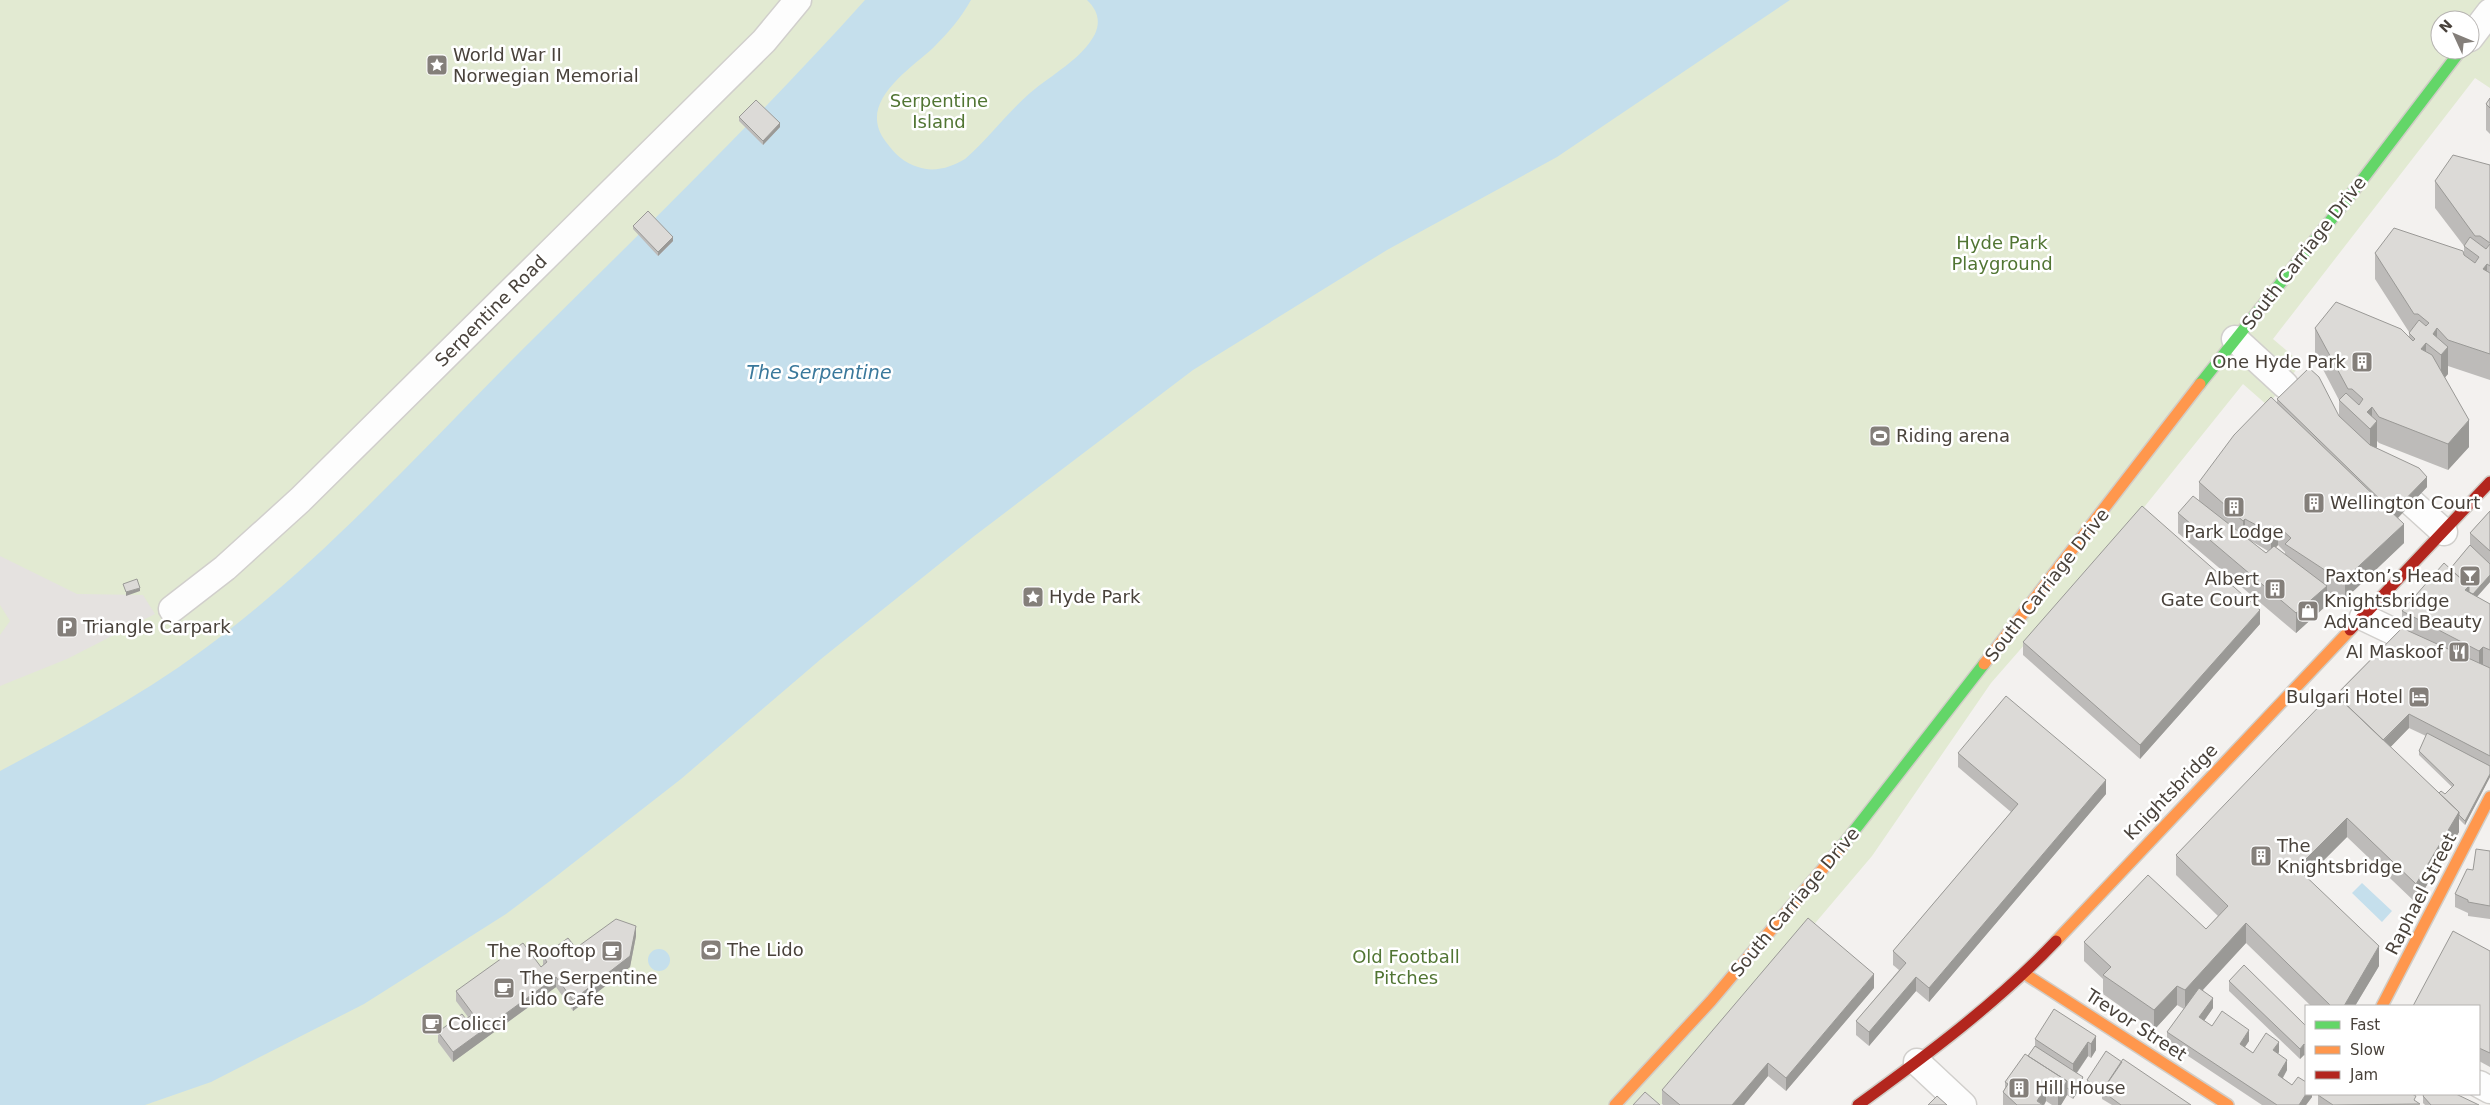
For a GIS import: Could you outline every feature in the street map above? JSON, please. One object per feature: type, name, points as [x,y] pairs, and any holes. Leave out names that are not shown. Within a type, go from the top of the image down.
[{"type":"street","name":"Serpentine Road","points":[[172,609],[225,568],[300,500],[764,41],[798,0]]},
{"type":"street","points":[[2480,25],[2490,12]]},
{"type":"street","name":"South Carriage Drive","points":[[1615,1105],[1711,1001],[1850,837],[2235,339],[2346,201],[2453,60]]},
{"type":"street","points":[[2235,339],[2285,385]]},
{"type":"street","name":"Knightsbridge","points":[[1858,1105],[1917,1062],[2025,974],[2490,482]]},
{"type":"street","points":[[2412,503],[2444,532]]},
{"type":"street","points":[[2363,617],[2490,678]]},
{"type":"street","name":"Raphael Street","points":[[2383,1005],[2490,797]]},
{"type":"street","name":"Trevor Street","points":[[2025,974],[2228,1105]]},
{"type":"street","points":[[1917,1062],[1963,1105]]},
{"type":"green space","name":"Hyde Park","points":[[0,0],[2490,0],[2490,88],[2475,78],[2273,339],[2301,363],[2285,385],[2267,405],[2243,384],[2141,511],[1991,683],[1872,856],[1661,1105],[0,1105]]},
{"type":"shaded area","name":"Triangle Carpark","points":[[0,556],[77,594],[143,595],[155,614],[67,659],[0,686],[0,635],[10,621],[0,605]]},
{"type":"water","name":"The Serpentine","points":[[865,0],[971,0],[959,19],[944,37],[889,89],[881,101],[877,114],[878,128],[896,154],[913,165],[924,169],[936,169],[949,167],[965,159],[1038,86],[1066,66],[1082,51],[1095,34],[1098,24],[1096,11],[1087,0],[1790,0],[1557,157],[1387,250],[1193,370],[973,537],[821,659],[681,779],[554,878],[506,914],[364,1004],[211,1082],[145,1105],[0,1105],[0,771],[89,723],[175,670],[229,630],[308,563],[383,491],[700,174]]},
{"type":"water","points":[[2362,883],[2392,911],[2382,922],[2352,893]]},
{"type":"water","points":[[659,949],[667,952],[670,960],[667,968],[659,971],[651,968],[648,960],[651,952]]},
{"type":"building","points":[[2490,98],[2490,108],[2486,104]]},
{"type":"building","points":[[756,100],[780,123],[763,141],[739,117]]},
{"type":"building","points":[[2453,155],[2490,165],[2490,243],[2480,236],[2475,236],[2435,181]]},
{"type":"building","points":[[648,211],[673,237],[658,252],[633,226]]},
{"type":"building","name":"One Hyde Park","points":[[2394,228],[2463,251],[2464,255],[2475,263],[2479,257],[2464,246],[2470,237],[2486,249],[2490,244],[2490,266],[2487,264],[2483,269],[2490,273],[2490,354],[2448,340],[2437,328],[2433,334],[2448,347],[2441,355],[2426,343],[2421,349],[2432,355],[2469,420],[2448,444],[2379,417],[2372,407],[2367,412],[2377,421],[2370,429],[2339,400],[2346,393],[2359,405],[2363,399],[2352,389],[2348,389],[2315,328],[2336,302],[2401,329],[2413,341],[2415,339],[2409,333],[2419,320],[2426,326],[2429,323],[2418,314],[2414,314],[2375,253]]},
{"type":"building","points":[[2309,368],[2319,377],[2339,416],[2370,445],[2419,468],[2427,477],[2393,512],[2277,399]]},
{"type":"building","name":"Wellington Court","points":[[2271,397],[2404,524],[2345,579],[2337,578],[2285,544],[2291,538],[2278,526],[2271,533],[2245,519],[2243,521],[2199,482],[2234,435]]},
{"type":"building","points":[[2193,496],[2266,553],[2274,546],[2327,586],[2296,613],[2178,513]]},
{"type":"building","points":[[2142,506],[2260,610],[2140,745],[2023,642]]},
{"type":"building","points":[[2490,511],[2490,551],[2470,533]]},
{"type":"building","points":[[2470,545],[2490,564],[2490,575],[2473,594],[2469,592],[2469,586],[2450,569]]},
{"type":"building","points":[[2444,563],[2469,586],[2465,590],[2490,604],[2490,650],[2483,647],[2479,651],[2402,611]]},
{"type":"building","points":[[137,579],[140,588],[126,592],[123,584]]},
{"type":"building","name":"Bulgari Hotel","points":[[2402,628],[2490,668],[2490,756],[2409,714],[2383,740],[2336,695]]},
{"type":"building","name":"The Knightsbridge","points":[[2333,692],[2459,812],[2416,884],[2347,818],[2297,868],[2379,946],[2345,1005],[2330,1005],[2246,923],[2185,990],[2177,986],[2154,1010],[2103,975],[2111,967],[2084,942],[2148,875],[2206,929],[2228,906],[2176,855]]},
{"type":"building","points":[[2006,696],[2106,780],[1929,988],[1916,977],[1869,1032],[1856,1021],[1906,963],[1893,951],[2018,804],[1958,753]]},
{"type":"building","points":[[2427,733],[2490,766],[2490,774],[2465,821],[2459,815],[2459,812],[2439,793],[2441,791],[2445,794],[2454,785],[2419,751]]},
{"type":"building","points":[[2476,849],[2490,851],[2490,906],[2468,902],[2468,900],[2455,894],[2467,869],[2473,870]]},
{"type":"building","points":[[1808,918],[1874,974],[1786,1078],[1768,1063],[1732,1105],[1680,1105],[1662,1090]]},
{"type":"building","points":[[616,919],[636,926],[630,956],[573,1000],[556,977],[453,1052],[438,1032],[462,1014],[466,1019],[473,1014],[456,991],[523,943],[541,967],[547,962],[543,956],[568,938],[576,948]]},
{"type":"building","points":[[2453,931],[2490,951],[2490,1053],[2480,1048],[2480,1005],[2414,1005]]},
{"type":"building","points":[[2244,965],[2305,1025],[2305,1045],[2300,1049],[2229,981]]},
{"type":"building","points":[[2199,988],[2213,998],[2199,1017],[2212,1026],[2222,1011],[2249,1030],[2240,1044],[2253,1053],[2266,1033],[2279,1042],[2273,1050],[2287,1060],[2278,1075],[2292,1085],[2298,1077],[2305,1081],[2305,1095],[2299,1105],[2277,1105],[2167,1032]]},
{"type":"building","points":[[2054,1009],[2096,1036],[2091,1044],[2088,1042],[2073,1064],[2035,1039]]},
{"type":"building","points":[[2035,1046],[2083,1077],[2073,1092],[2067,1088],[2067,1081],[2028,1056]]},
{"type":"building","points":[[2106,1051],[2122,1062],[2102,1091],[2087,1080]]},
{"type":"building","points":[[2025,1054],[2067,1081],[2058,1095],[2046,1087],[2037,1101],[2043,1105],[2017,1105],[2003,1092],[2008,1084],[2005,1082]]},
{"type":"building","points":[[2123,1059],[2191,1105],[2121,1105],[2102,1091]]},
{"type":"building","points":[[1645,1092],[1660,1105],[1633,1105]]},
{"type":"building","points":[[2318,1095],[2414,1095],[2416,1096],[2414,1100],[2420,1104],[2333,1105]]},
{"type":"building","points":[[2458,1095],[2479,1105],[2431,1105],[2423,1096]]},
{"type":"building","points":[[1937,1096],[1947,1105],[1928,1105]]},
{"type":"traffic: fast","points":[[2200,384],[2346,201],[2453,60]]},
{"type":"traffic: fast","points":[[1843,845],[1984,664]]},
{"type":"traffic: slow","points":[[1984,664],[2200,384]]},
{"type":"traffic: slow","points":[[2056,941],[2350,630]]},
{"type":"traffic: slow","points":[[2383,1005],[2490,797]]},
{"type":"traffic: slow","points":[[1615,1105],[1711,1001],[1843,845]]},
{"type":"traffic: slow","points":[[2025,974],[2228,1105]]},
{"type":"traffic: jam","points":[[2350,630],[2490,482]]},
{"type":"traffic: jam","points":[[1858,1105],[1986,1007],[2056,941]]},
{"type":"place","name":"World War II Norwegian Memorial","points":[[437,65]]},
{"type":"place","name":"One Hyde Park","points":[[2362,362]]},
{"type":"place","name":"Riding arena","points":[[1880,436]]},
{"type":"place","name":"Wellington Court","points":[[2314,503]]},
{"type":"place","name":"Park Lodge","points":[[2234,507]]},
{"type":"place","name":"Paxton’s Head","points":[[2470,576]]},
{"type":"place","name":"Albert Gate Court","points":[[2275,589]]},
{"type":"place","name":"Hyde Park","points":[[1033,597]]},
{"type":"place","name":"Knightsbridge Advanced Beauty","points":[[2308,611]]},
{"type":"place","name":"Triangle Carpark","points":[[67,627]]},
{"type":"place","name":"Al Maskoof","points":[[2459,652]]},
{"type":"place","name":"Bulgari Hotel","points":[[2419,697]]},
{"type":"place","name":"The Knightsbridge","points":[[2261,856]]},
{"type":"place","name":"The Lido","points":[[711,950]]},
{"type":"place","name":"The Rooftop","points":[[612,951]]},
{"type":"place","name":"The Serpentine Lido Cafe","points":[[504,988]]},
{"type":"place","name":"Colicci","points":[[432,1024]]},
{"type":"place","name":"Hill House","points":[[2019,1088]]},
{"type":"park label","name":"Serpentine Island","points":[[939,111]]},
{"type":"park label","name":"Hyde Park Playground","points":[[2002,253]]},
{"type":"park label","name":"Old Football Pitches","points":[[1406,968]]}]
